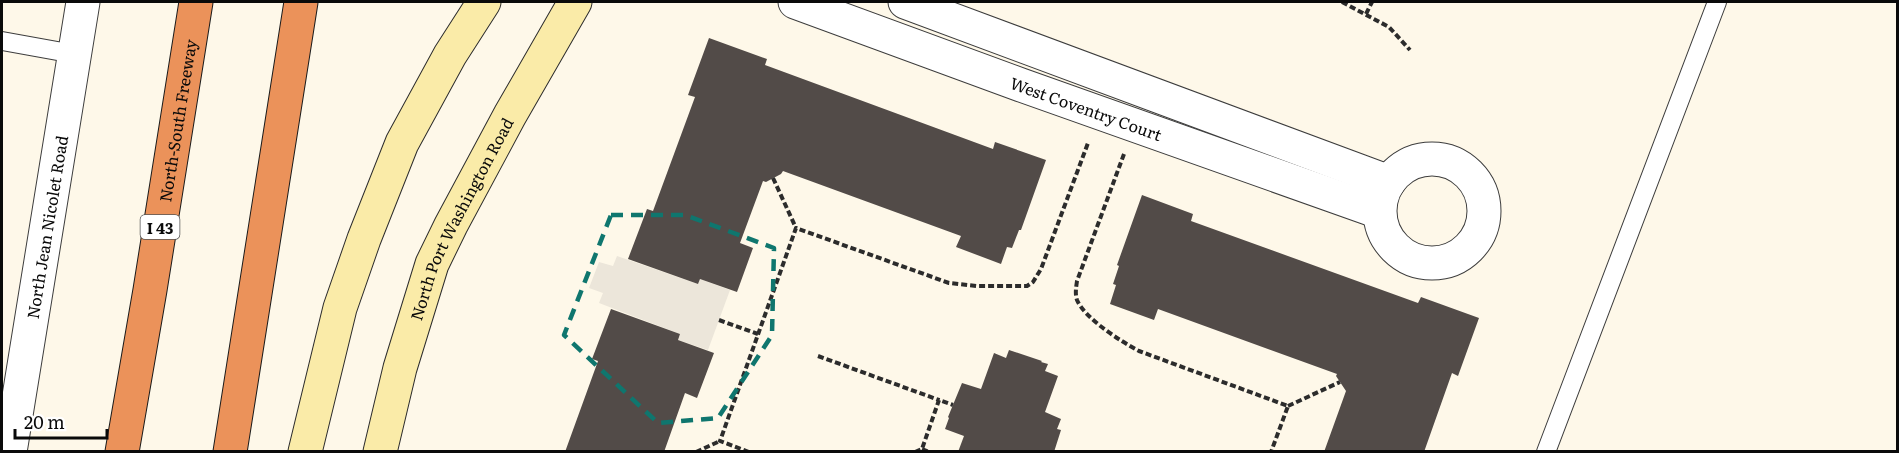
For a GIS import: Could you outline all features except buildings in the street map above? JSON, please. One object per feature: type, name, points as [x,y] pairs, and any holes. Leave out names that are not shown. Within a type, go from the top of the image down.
[{"type":"highway","name":"North-South Freeway","points":[[122,452],[196,2]]},
{"type":"highway","points":[[230,452],[301,2]]},
{"type":"main road","points":[[305,452],[340,308],[372,218],[402,143],[450,55],[484,2]]},
{"type":"main road","name":"North Port Washington Road","points":[[380,452],[400,368],[432,264],[505,125],[575,2]]},
{"type":"street","name":"North Jean Nicolet Road","points":[[10,452],[83,2]]},
{"type":"street","name":"West Coventry Court","points":[[795,2],[1380,212]]},
{"type":"street","points":[[904,2],[1389,182]]},
{"type":"street","points":[[1430,159],[1461,168],[1473,179],[1481,193],[1484,211],[1481,229],[1472,245],[1458,256],[1441,263],[1423,263],[1406,257],[1392,246],[1383,230],[1380,212],[1382,196],[1389,182],[1400,170],[1414,162],[1430,159]]},
{"type":"lane","points":[[1546,452],[1717,2]]},
{"type":"lane","points":[[2,41],[74,54]]},
{"type":"path","points":[[1342,2],[1389,27],[1410,50]]},
{"type":"path","points":[[1366,14],[1372,2]]},
{"type":"path","points":[[796,228],[949,283],[977,286],[1027,286],[1033,282],[1041,268],[1089,140]]},
{"type":"path","points":[[1122,154],[1125,155],[1077,281],[1076,295],[1080,305],[1092,318],[1139,351],[1288,406]]},
{"type":"path","points":[[720,441],[796,228],[773,178]]},
{"type":"path","points":[[719,320],[758,334]]},
{"type":"path","points":[[818,356],[952,405]]},
{"type":"path","points":[[1271,452],[1288,406],[1340,382]]},
{"type":"path","points":[[922,449],[939,400]]},
{"type":"path","points":[[696,452],[720,441],[749,452]]},
{"type":"path","points":[[915,452],[922,449],[929,452]]},
{"type":"highlighted area","points":[[611,215],[685,215],[774,248],[772,335],[718,418],[658,423],[564,335]]},
{"type":"shaded area","points":[[617,256],[698,284],[700,279],[730,290],[708,350],[678,340],[680,334],[599,303],[603,293],[589,288],[599,262],[613,266]]}]
